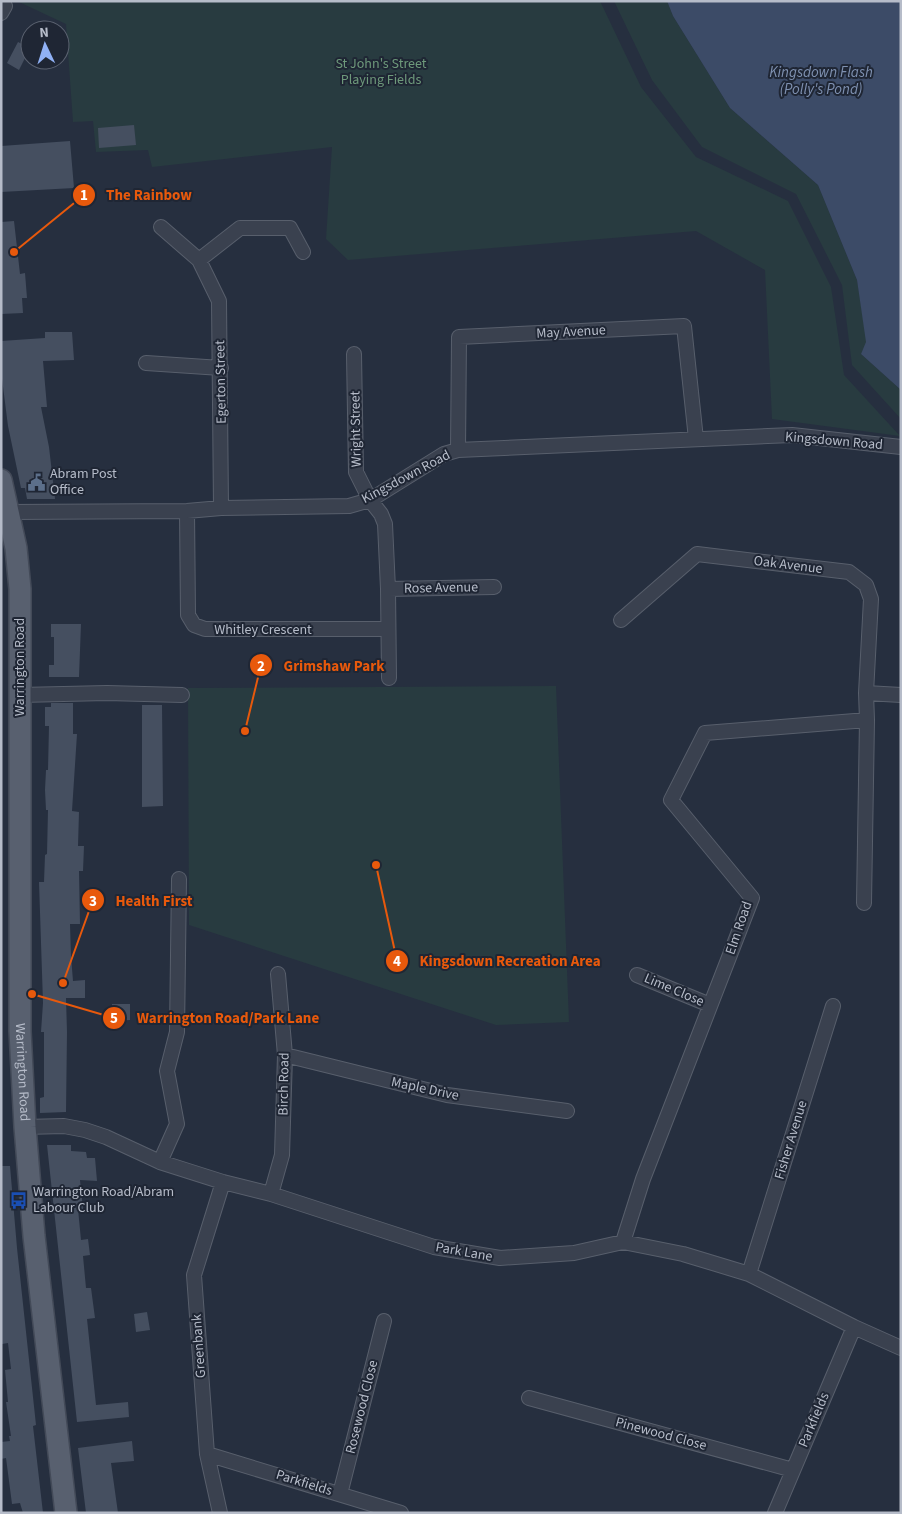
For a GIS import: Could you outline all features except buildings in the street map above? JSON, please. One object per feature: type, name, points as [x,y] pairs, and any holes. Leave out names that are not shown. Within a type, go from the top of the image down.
[{"type":"main road","name":"Warrington Road","points":[[1,480],[5,513],[16,548],[20,582],[20,1012],[25,1127],[34,1236],[66,1513]]},
{"type":"street","name":"Egerton Street","points":[[161,227],[198,260],[219,301],[221,508]]},
{"type":"street","points":[[198,260],[240,228],[290,228],[303,252]]},
{"type":"street","name":"May Avenue","points":[[458,450],[458,337],[684,326],[696,439]]},
{"type":"street","name":"Wright Street","points":[[354,354],[356,472],[370,500]]},
{"type":"street","points":[[146,363],[221,368]]},
{"type":"street","name":"Kingsdown Road","points":[[5,513],[187,511],[221,508],[349,506],[370,500],[444,454],[458,450],[792,435],[901,447]]},
{"type":"street","points":[[370,500],[381,514],[385,524],[389,678]]},
{"type":"street","name":"Whitley Crescent","points":[[187,511],[188,615],[194,625],[205,629],[388,629]]},
{"type":"street","name":"Oak Avenue","points":[[621,620],[697,554],[849,572],[866,585],[871,599],[866,694],[864,903]]},
{"type":"street","name":"Rose Avenue","points":[[388,589],[494,587]]},
{"type":"street","points":[[20,695],[107,693],[182,695]]},
{"type":"street","points":[[866,694],[901,696]]},
{"type":"street","name":"Elm Road","points":[[623,1242],[643,1179],[752,898],[671,800],[705,733],[867,720]]},
{"type":"street","points":[[160,1162],[177,1124],[167,1071],[176,1032],[179,879]]},
{"type":"street","name":"Birch Road","points":[[271,1194],[282,1154],[285,1055],[278,974]]},
{"type":"street","name":"Lime Close","points":[[637,975],[710,1005]]},
{"type":"street","name":"Fisher Avenue","points":[[749,1274],[833,1006]]},
{"type":"street","name":"Maple Drive","points":[[285,1055],[448,1095],[567,1111]]},
{"type":"street","name":"Park Lane","points":[[25,1127],[64,1126],[86,1130],[106,1137],[160,1162],[223,1182],[271,1194],[434,1247],[500,1258],[574,1253],[623,1242],[683,1254],[749,1274],[854,1327],[901,1348]]},
{"type":"street","name":"Greenbank","points":[[220,1513],[207,1454],[194,1275],[223,1182]]},
{"type":"street","name":"Rosewood Close","points":[[340,1494],[384,1321]]},
{"type":"street","name":"Parkfields","points":[[775,1513],[854,1327]]},
{"type":"street","name":"Pinewood Close","points":[[530,1398],[793,1470]]},
{"type":"street","name":"Parkfields","points":[[207,1454],[400,1513]]},
{"type":"green space","name":"St John's Street Playing Fields","points":[[17,1],[600,1],[641,87],[696,157],[788,201],[831,287],[844,375],[900,436],[772,419],[765,270],[696,231],[348,260],[326,239],[332,147],[152,167],[148,150],[96,152],[93,121],[73,122],[69,70],[70,20],[57,20]]},
{"type":"green space","points":[[614,1],[667,1],[673,16],[730,108],[818,185],[857,280],[867,342],[861,354],[901,390],[901,419],[852,365],[842,285],[796,194],[702,147],[652,80]]},
{"type":"green space","points":[[556,686],[569,1022],[496,1025],[189,925],[188,688]]},
{"type":"water","name":"Kingsdown Flash (Polly's Pond)","points":[[667,1],[901,1],[901,390],[861,354],[866,342],[857,280],[818,185],[730,108],[673,16]]},
{"type":"place","name":"The Rainbow","points":[[14,252]]},
{"type":"place","name":"Abram Post Office","points":[[36,482]]},
{"type":"place","name":"Grimshaw Park","points":[[245,731]]},
{"type":"place","name":"Kingsdown Recreation Area","points":[[376,865]]},
{"type":"place","name":"Health First","points":[[63,983]]},
{"type":"place","name":"Warrington Road/Park Lane","points":[[32,994]]},
{"type":"place","name":"Warrington Road/Abram Labour Club","points":[[19,1200]]}]
